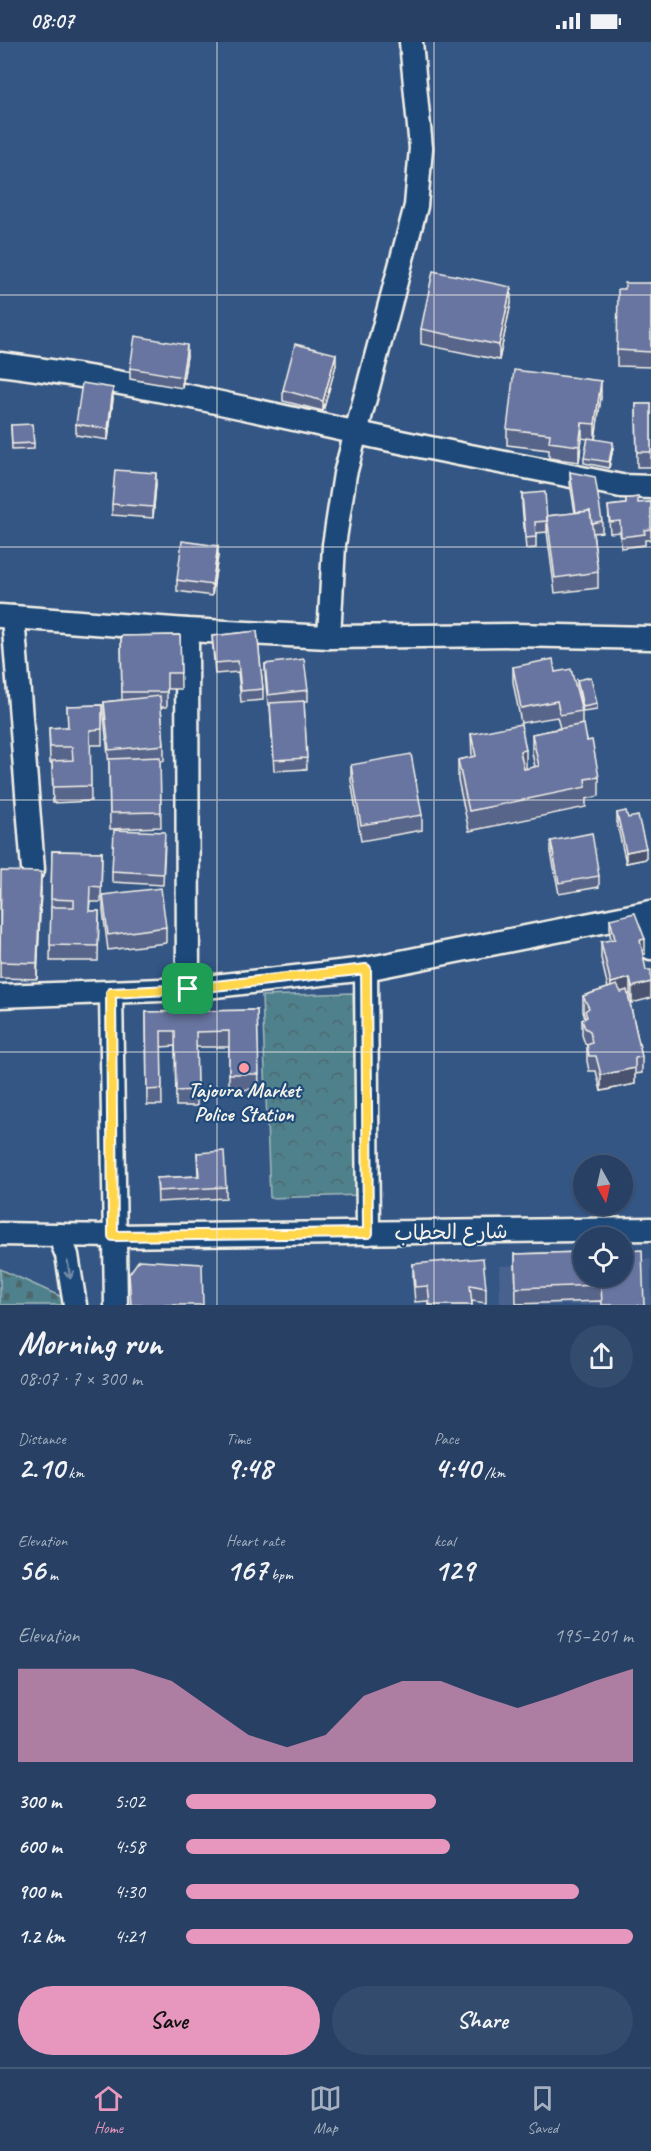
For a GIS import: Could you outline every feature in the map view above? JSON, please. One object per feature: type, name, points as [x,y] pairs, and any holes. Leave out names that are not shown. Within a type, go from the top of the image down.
[{"type":"street","points":[[329,637],[338,510],[356,432],[416,206],[420,128],[411,42]]},
{"type":"street","points":[[0,364],[58,371],[245,407],[621,486],[651,486]]},
{"type":"street","points":[[33,869],[6,617],[329,637],[513,635],[651,638]]},
{"type":"street","points":[[187,630],[188,989]]},
{"type":"street","points":[[0,996],[188,989],[366,969],[644,914],[651,948]]},
{"type":"street","points":[[366,969],[368,1233]]},
{"type":"street","points":[[111,993],[113,1236],[116,1305]]},
{"type":"street","name":"شارع الحطاب","points":[[0,1234],[113,1236],[651,1229]]},
{"type":"street","points":[[59,1235],[67,1255],[75,1305]]},
{"type":"shaded area","points":[[651,1259],[651,1305],[500,1305],[499,1266],[573,1262],[573,1287],[633,1287],[633,1260]]},
{"type":"green space","points":[[353,993],[360,1195],[270,1198],[262,996]]},
{"type":"green space","points":[[0,1269],[62,1297],[63,1305],[0,1305]]},
{"type":"building","points":[[433,271],[511,287],[499,345],[421,329]]},
{"type":"building","points":[[625,283],[651,283],[651,352],[617,350],[618,289],[625,289]]},
{"type":"building","points":[[135,336],[187,345],[182,377],[130,368]]},
{"type":"building","points":[[295,344],[336,354],[323,401],[283,390]]},
{"type":"building","points":[[514,370],[601,381],[595,424],[582,423],[579,446],[549,442],[550,434],[507,429]]},
{"type":"building","points":[[82,383],[113,388],[108,429],[76,424]]},
{"type":"building","points":[[636,404],[651,404],[651,452],[637,452]]},
{"type":"building","points":[[32,424],[34,443],[12,444],[11,425]]},
{"type":"building","points":[[588,438],[613,442],[609,462],[584,458]]},
{"type":"building","points":[[115,470],[156,473],[153,507],[112,504]]},
{"type":"building","points":[[570,472],[595,477],[602,521],[592,523],[590,511],[576,512]]},
{"type":"building","points":[[545,492],[547,521],[535,522],[536,537],[526,538],[522,494]]},
{"type":"building","points":[[638,497],[638,503],[651,502],[651,529],[644,530],[645,534],[621,537],[620,521],[610,522],[608,506],[626,504],[626,499]]},
{"type":"building","points":[[590,511],[598,572],[555,578],[547,516]]},
{"type":"building","points":[[182,541],[218,546],[212,585],[177,580]]},
{"type":"building","points":[[257,631],[263,689],[241,691],[238,661],[215,663],[212,636]]},
{"type":"building","points":[[180,635],[181,673],[167,673],[167,692],[122,692],[121,636]]},
{"type":"building","points":[[304,659],[308,690],[268,695],[265,664]]},
{"type":"building","points":[[553,659],[555,672],[571,669],[582,711],[560,715],[557,701],[521,708],[513,667]]},
{"type":"building","points":[[591,677],[597,704],[583,707],[577,680]]},
{"type":"building","points":[[160,696],[164,745],[109,750],[104,702]]},
{"type":"building","points":[[304,701],[307,758],[274,760],[270,703]]},
{"type":"building","points":[[102,705],[102,729],[90,730],[91,786],[53,787],[52,761],[73,760],[72,747],[50,747],[49,728],[68,727],[67,706]]},
{"type":"building","points":[[521,724],[526,750],[520,751],[524,769],[539,766],[532,734],[584,724],[587,741],[592,740],[599,777],[585,779],[586,787],[469,811],[458,760],[476,756],[471,734]]},
{"type":"building","points":[[411,754],[422,815],[361,825],[351,765]]},
{"type":"building","points":[[160,757],[161,812],[110,813],[109,759]]},
{"type":"building","points":[[626,811],[628,818],[638,816],[646,848],[626,852],[617,813]]},
{"type":"building","points":[[114,830],[165,832],[163,874],[112,871]]},
{"type":"building","points":[[592,833],[599,876],[559,883],[551,841]]},
{"type":"building","points":[[52,851],[102,852],[101,887],[90,886],[89,911],[99,911],[98,946],[50,945],[51,907],[74,907],[74,900],[51,899]]},
{"type":"building","points":[[1,871],[41,872],[37,963],[0,962]]},
{"type":"building","points":[[161,888],[166,927],[108,935],[103,895]]},
{"type":"building","points":[[635,913],[645,939],[640,940],[646,970],[651,970],[651,982],[632,987],[630,978],[611,983],[601,942],[615,939],[610,919]]},
{"type":"building","points":[[617,985],[621,992],[627,990],[642,1057],[635,1058],[635,1068],[601,1075],[596,1056],[589,1056],[587,1045],[592,1043],[590,1031],[585,1028],[582,1020],[587,1017],[585,1011],[589,1008],[583,996]]},
{"type":"building","name":"Tajoura Market Police Station","points":[[257,1010],[259,1074],[229,1074],[229,1031],[196,1032],[197,1090],[176,1091],[175,1031],[161,1031],[162,1089],[147,1090],[146,1012]]},
{"type":"building","points":[[224,1151],[226,1187],[158,1191],[157,1178],[199,1176],[197,1153]]},
{"type":"building","points":[[633,1250],[642,1250],[644,1305],[602,1305],[601,1287],[633,1287]]},
{"type":"building","points":[[573,1252],[573,1286],[516,1288],[515,1254]]},
{"type":"building","points":[[483,1258],[486,1288],[470,1285],[472,1305],[430,1305],[428,1286],[415,1287],[413,1264]]},
{"type":"building","points":[[139,1260],[202,1264],[203,1305],[131,1305],[129,1274]]},
{"type":"place","name":"Tajoura Market Police Station","points":[[244,1068]]},
{"type":"route","points":[[366,969],[368,1233],[113,1236],[111,993],[188,989],[366,969]]}]
